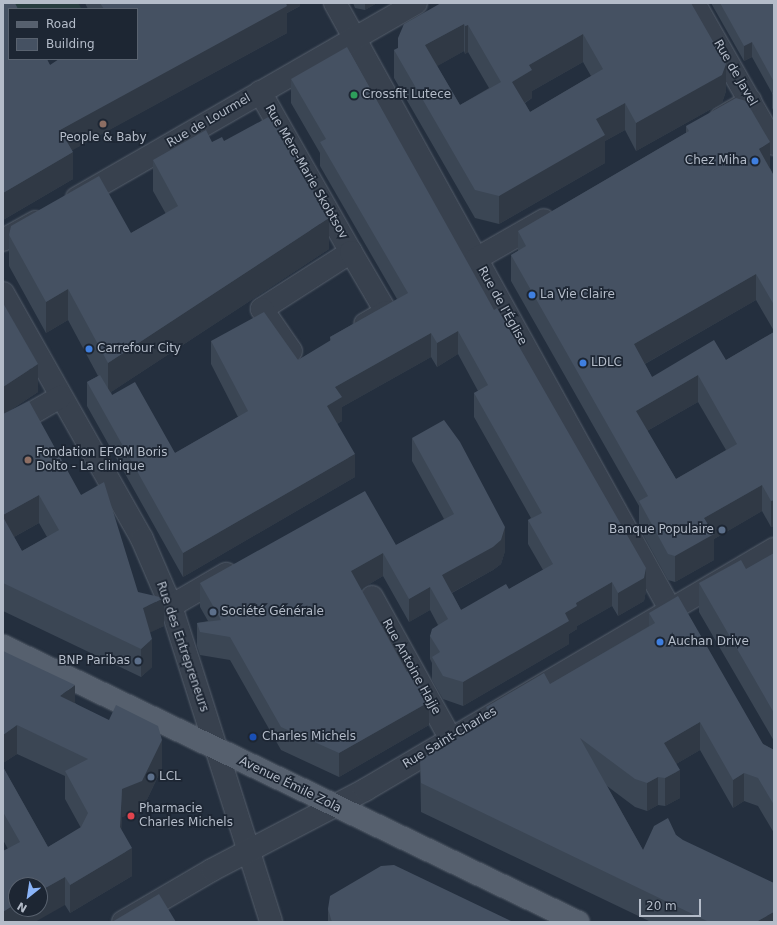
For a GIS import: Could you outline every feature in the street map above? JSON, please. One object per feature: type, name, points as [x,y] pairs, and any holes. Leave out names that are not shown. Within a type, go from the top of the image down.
[{"type":"main road","name":"Avenue Émile Zola","points":[[3,646],[217,751],[578,922]]},
{"type":"street","name":"Rue de l'Église","points":[[335,3],[476,259],[680,611]]},
{"type":"street","name":"Rue de Lourmel","points":[[3,240],[416,3]]},
{"type":"street","name":"Rue de Javel","points":[[694,3],[751,101],[774,144]]},
{"type":"street","name":"Rue Mère-Marie Skobtsov","points":[[260,92],[386,312],[345,334]]},
{"type":"street","points":[[706,127],[751,101]]},
{"type":"street","points":[[476,259],[561,210]]},
{"type":"street","name":"Rue Mère-Marie Skobtsov","points":[[311,353],[297,360],[262,309],[351,252]]},
{"type":"street","name":"Rue des Entrepreneurs","points":[[3,293],[60,397],[142,539],[171,606],[271,922]]},
{"type":"street","points":[[3,430],[60,397]]},
{"type":"street","name":"Rue Saint-Charles","points":[[123,922],[248,850],[334,806],[450,738],[680,611],[774,549]]},
{"type":"street","points":[[171,606],[242,565]]},
{"type":"street","name":"Rue Antoine Hajje","points":[[372,596],[450,738]]},
{"type":"green space","points":[[6,3],[78,3],[81,8],[9,8]]},
{"type":"building","points":[[3,3],[15,3],[18,8],[8,8],[8,60],[48,60],[50,65],[58,60],[138,60],[138,8],[103,8],[100,3],[286,3],[287,6],[60,130],[73,152],[3,193]]},
{"type":"building","points":[[441,3],[691,3],[726,64],[722,75],[636,123],[625,103],[596,119],[605,135],[499,196],[475,190],[394,50],[398,48],[398,38],[404,24]],"holes":[[[464,24],[465,26],[468,25],[501,82],[460,105],[425,45]],[[583,34],[603,69],[530,112],[512,82],[532,70],[529,65]]]},
{"type":"building","points":[[720,3],[774,3],[774,82],[752,42],[744,46]]},
{"type":"building","points":[[347,47],[494,310],[497,308],[646,568],[644,578],[618,593],[612,582],[576,603],[577,606],[565,613],[569,621],[463,682],[443,676],[432,657],[440,652],[430,636],[432,629],[448,619],[430,587],[409,599],[383,553],[351,571],[407,672],[411,669],[429,702],[339,753],[281,727],[230,637],[200,632],[197,623],[221,620],[200,583],[365,491],[396,545],[454,514],[412,438],[444,420],[460,442],[505,527],[501,540],[493,547],[442,575],[461,610],[506,584],[509,589],[553,564],[528,520],[542,513],[474,393],[488,385],[458,331],[437,343],[431,333],[335,387],[342,397],[327,406],[355,454],[183,553],[87,382],[100,375],[112,395],[135,382],[175,453],[248,411],[211,341],[264,312],[298,360],[331,340],[330,337],[408,293],[320,142],[326,139],[291,79]]},
{"type":"building","points":[[736,98],[746,101],[770,142],[759,149],[774,176],[774,305],[756,274],[634,344],[652,377],[714,340],[726,360],[774,332],[774,500],[771,501],[762,485],[704,518],[714,534],[675,556],[668,554],[639,501],[648,496],[511,255],[526,246],[518,231],[689,131],[686,126]],"holes":[[[698,375],[737,444],[676,479],[636,411]]]},
{"type":"building","points":[[272,115],[329,218],[108,363],[68,289],[46,302],[9,235],[11,226],[99,176],[131,233],[178,206],[153,160],[206,130],[212,142],[222,137],[224,141]]},
{"type":"building","points":[[3,303],[38,364],[3,387]]},
{"type":"building","points":[[29,401],[81,495],[104,482],[138,592],[164,598],[143,608],[152,639],[141,649],[3,583],[3,517],[22,551],[59,530],[39,495],[3,515],[3,414]]},
{"type":"building","points":[[774,553],[774,713],[699,583],[741,560],[746,569]]},
{"type":"building","points":[[678,596],[763,744],[774,750],[774,805],[758,778],[744,773],[733,780],[700,722],[664,743],[680,770],[665,778],[658,777],[647,783],[635,779],[580,738],[643,850],[654,826],[668,818],[676,835],[683,840],[774,883],[774,912],[756,922],[709,922],[421,783],[420,759],[493,717],[486,707],[544,673],[550,684],[655,623],[649,613]]},
{"type":"building","points":[[3,651],[75,685],[60,696],[109,720],[116,705],[158,726],[162,740],[142,781],[122,789],[120,827],[132,848],[70,885],[65,877],[48,887],[48,877],[8,877],[8,909],[3,912],[3,851],[20,842],[3,812],[3,767],[48,847],[81,827],[88,813],[65,771],[88,759],[17,725],[3,735]]},
{"type":"building","points":[[394,865],[511,922],[332,922],[328,909],[330,896],[381,866]]},
{"type":"building","points":[[159,894],[176,922],[112,922]]},
{"type":"place","name":"Crossfit Lutece","points":[[354,95]]},
{"type":"place","name":"People & Baby","points":[[103,124]]},
{"type":"place","name":"Chez Miha","points":[[755,161]]},
{"type":"place","name":"La Vie Claire","points":[[532,295]]},
{"type":"place","name":"Carrefour City","points":[[89,349]]},
{"type":"place","name":"LDLC","points":[[583,363]]},
{"type":"place","name":"Fondation EFOM Boris Dolto - La clinique","points":[[28,460]]},
{"type":"place","name":"Banque Populaire","points":[[722,530]]},
{"type":"place","name":"Société Générale","points":[[213,612]]},
{"type":"place","name":"Auchan Drive","points":[[660,642]]},
{"type":"place","name":"BNP Paribas","points":[[138,661]]},
{"type":"place","name":"Charles Michels","points":[[253,737]]},
{"type":"place","name":"LCL","points":[[151,777]]},
{"type":"place","name":"Pharmacie Charles Michels","points":[[131,816]]}]
